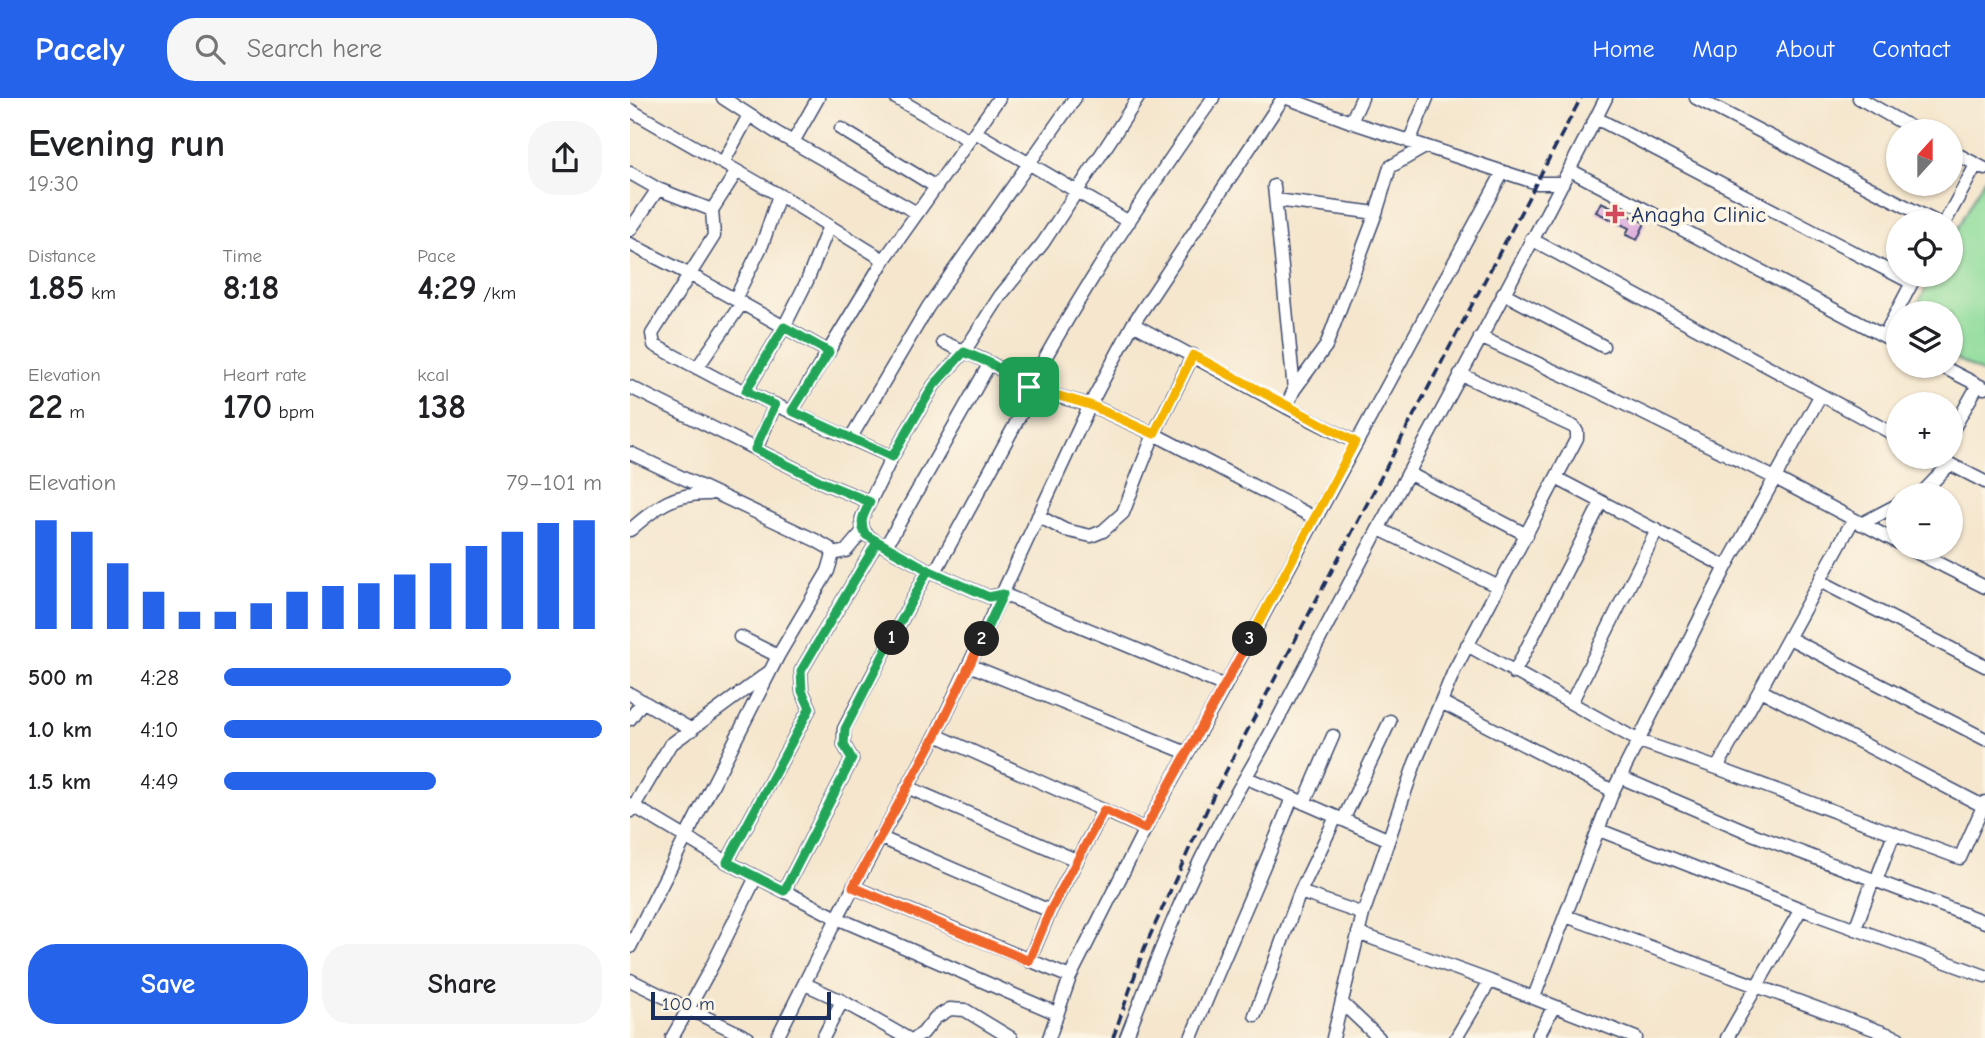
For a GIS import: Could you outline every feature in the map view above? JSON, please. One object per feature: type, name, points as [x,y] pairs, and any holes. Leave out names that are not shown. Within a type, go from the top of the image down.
[{"type":"street","points":[[723,98],[793,142],[918,213]]},
{"type":"street","points":[[793,142],[818,98]]},
{"type":"street","points":[[896,98],[1027,163],[1129,222]]},
{"type":"street","points":[[792,411],[884,260],[999,98]]},
{"type":"street","points":[[850,439],[928,307],[1075,98]]},
{"type":"street","points":[[833,554],[846,551],[863,531],[862,518],[892,457],[934,385],[964,352],[1000,296],[1043,243],[1138,98]]},
{"type":"street","points":[[784,891],[852,759],[844,745],[845,729],[1032,388],[1061,328],[1169,159],[1213,98]]},
{"type":"street","points":[[777,1038],[879,837],[936,735],[1090,405],[1133,324],[1285,98],[1537,183],[1563,183]]},
{"type":"street","points":[[1351,122],[1362,98]]},
{"type":"street","points":[[1409,142],[1427,98]]},
{"type":"street","points":[[1126,1038],[1163,944],[1209,843],[1247,778],[1606,98]]},
{"type":"street","points":[[1696,98],[1913,210]]},
{"type":"street","points":[[1859,98],[1896,119]]},
{"type":"street","points":[[630,110],[779,195],[884,260]]},
{"type":"street","points":[[723,163],[749,115]]},
{"type":"street","points":[[1596,118],[1886,265]]},
{"type":"street","points":[[841,129],[936,187]]},
{"type":"street","points":[[1286,407],[1294,390],[1326,346],[1376,213],[1390,167],[1424,147]]},
{"type":"street","points":[[1953,210],[1981,167],[1964,158]]},
{"type":"street","points":[[1570,170],[1884,336],[1910,287]]},
{"type":"street","points":[[737,171],[712,210],[714,236],[652,334],[654,345],[696,368],[892,457]]},
{"type":"street","points":[[1049,1038],[1070,977],[1145,829],[1503,172]]},
{"type":"street","points":[[630,173],[659,189],[712,210]]},
{"type":"street","points":[[630,230],[659,189]]},
{"type":"street","points":[[1294,390],[1275,193],[1376,213]]},
{"type":"street","points":[[696,368],[738,301],[762,245],[779,195]]},
{"type":"street","points":[[746,391],[784,327],[807,281],[829,226]]},
{"type":"street","points":[[1531,239],[1886,430]]},
{"type":"street","points":[[630,244],[829,352]]},
{"type":"street","points":[[1503,293],[1603,346]]},
{"type":"street","points":[[1133,324],[1355,442]]},
{"type":"street","points":[[1479,337],[1600,392],[1777,479],[1886,536]]},
{"type":"street","points":[[943,342],[990,363],[1032,388],[1090,405],[1154,434],[1315,518]]},
{"type":"street","points":[[1038,516],[1065,530],[1091,536],[1104,531],[1123,513],[1154,434],[1193,355]]},
{"type":"street","points":[[727,862],[810,708],[802,691],[801,671],[990,363]]},
{"type":"street","points":[[1333,1038],[1357,933],[1415,763],[1466,645],[1577,438],[1574,427],[1460,374]]},
{"type":"street","points":[[1963,377],[1982,387],[1963,415]]},
{"type":"street","points":[[630,387],[824,483],[870,502]]},
{"type":"street","points":[[1534,997],[1613,791],[1726,567],[1777,479],[1820,396]]},
{"type":"street","points":[[755,449],[775,405]]},
{"type":"street","points":[[630,453],[815,540],[829,548],[833,554]]},
{"type":"street","points":[[1932,483],[1945,469]]},
{"type":"street","points":[[1960,469],[1985,482]]},
{"type":"street","points":[[1408,473],[1527,535]]},
{"type":"street","points":[[1556,478],[1726,567]]},
{"type":"street","points":[[630,530],[657,507],[688,493],[717,495]]},
{"type":"street","points":[[1514,673],[1601,503]]},
{"type":"street","points":[[1717,768],[1820,580],[1857,522],[1886,510]]},
{"type":"street","points":[[1379,529],[1497,586]]},
{"type":"street","points":[[1571,703],[1657,530]]},
{"type":"street","points":[[863,531],[881,544],[932,571],[989,597],[1003,594],[1225,686]]},
{"type":"street","points":[[630,947],[778,656],[828,571],[833,554]]},
{"type":"street","points":[[1932,560],[1985,587]]},
{"type":"street","points":[[1820,580],[1985,666]]},
{"type":"street","points":[[740,637],[778,656]]},
{"type":"street","points":[[1788,638],[1985,739]]},
{"type":"street","points":[[1466,645],[1639,741],[1960,858],[1984,804],[1760,690]]},
{"type":"street","points":[[969,665],[1188,753]]},
{"type":"street","points":[[772,670],[670,745],[631,807],[727,862],[837,918],[1056,1013]]},
{"type":"street","points":[[630,694],[692,730]]},
{"type":"street","points":[[630,719],[643,702]]},
{"type":"street","points":[[1441,702],[1613,791]]},
{"type":"street","points":[[1255,1015],[1300,892],[1390,721]]},
{"type":"street","points":[[936,735],[1145,829]]},
{"type":"street","points":[[1191,1038],[1223,958],[1263,872],[1333,736]]},
{"type":"street","points":[[1620,777],[1755,835],[1985,922]]},
{"type":"street","points":[[1247,778],[1387,839]]},
{"type":"street","points":[[907,787],[1076,859]]},
{"type":"street","points":[[1029,961],[1050,911],[1104,810]]},
{"type":"street","points":[[1599,830],[1801,909],[1985,976]]},
{"type":"street","points":[[1855,929],[1894,834]]},
{"type":"street","points":[[879,837],[1050,911]]},
{"type":"street","points":[[672,1038],[713,964],[756,877]]},
{"type":"street","points":[[853,887],[1070,977]]},
{"type":"street","points":[[1300,892],[1363,914]]},
{"type":"street","points":[[1727,1038],[1801,909]]},
{"type":"street","points":[[1566,916],[1898,1038]]},
{"type":"street","points":[[1357,933],[1534,997],[1605,1033],[1636,1038]]},
{"type":"street","points":[[630,980],[748,1038]]},
{"type":"street","points":[[1456,1038],[1490,981]]},
{"type":"street","points":[[805,984],[842,1001],[907,1038]]},
{"type":"street","points":[[823,1038],[842,1001]]},
{"type":"street","points":[[1342,1003],[1379,1038]]},
{"type":"street","points":[[1537,1038],[1554,1006]]},
{"type":"street","points":[[924,1036],[935,1018],[950,1009],[965,1010],[1011,1038]]},
{"type":"green space","points":[[1984,179],[1985,374],[1963,362],[1963,301],[1919,301],[1927,287],[1963,287],[1963,218]]},
{"type":"building","points":[[1601,202],[1645,223],[1637,240],[1626,235],[1629,228],[1596,212]]},
{"type":"railway","points":[[1113,1038],[1144,949],[1214,794],[1581,98]]},
{"type":"place","name":"Anagha Clinic","points":[[1615,214]]},
{"type":"route","points":[[1029,387],[990,363],[964,352],[934,385],[892,457],[792,411],[829,352],[784,327],[746,391],[775,405],[755,449],[870,502],[862,518],[861,527],[866,535],[928,570],[845,729],[844,745],[852,759],[784,891],[727,862],[810,708],[802,691],[801,671],[877,542],[928,570],[967,588],[989,597],[1003,594],[936,735],[853,887],[1029,961],[1050,911],[1104,810],[1145,829],[1225,686],[1355,442],[1193,355],[1154,434],[1090,405],[1029,387]]}]
